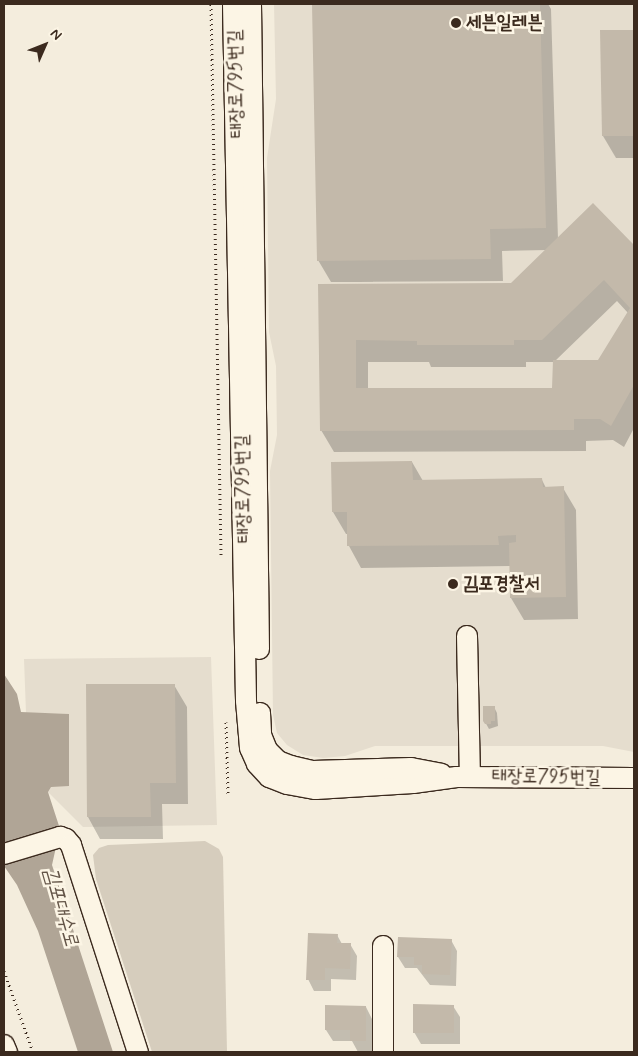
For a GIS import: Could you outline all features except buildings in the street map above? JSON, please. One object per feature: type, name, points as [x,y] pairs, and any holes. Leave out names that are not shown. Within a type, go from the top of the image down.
[{"type":"street","name":"태장로795번길","points":[[234,4],[246,701],[250,748],[257,764],[270,777],[288,784],[316,789],[413,783],[464,777],[634,778]]},
{"type":"street","name":"태장로795번길","points":[[251,4],[259,700],[262,735],[266,750],[278,761],[313,771],[411,768],[464,777]]},
{"type":"street","points":[[461,636],[464,777]]},
{"type":"street","points":[[4,854],[60,838],[66,839],[71,845],[138,1052]]},
{"type":"street","points":[[383,946],[383,1052]]},
{"type":"street","points":[[4,1044],[6,1052]]},
{"type":"path","points":[[211,4],[221,565]]},
{"type":"path","points":[[226,719],[228,795]]},
{"type":"path","points":[[4,971],[32,1052]]},
{"type":"shaded area","points":[[274,4],[634,4],[634,752],[603,746],[375,746],[345,756],[323,758],[303,755],[287,745],[277,733],[273,715],[270,471],[277,435],[276,366],[269,332],[267,158],[276,99]]},
{"type":"shaded area","points":[[211,657],[217,825],[83,827],[48,792],[69,714],[26,713],[24,659]]},
{"type":"shaded area","points":[[205,841],[219,849],[223,857],[227,1052],[152,1052],[96,879],[93,855],[99,848],[108,845]]},
{"type":"water","name":"김포대수로","points":[[4,674],[17,694],[21,712],[69,714],[69,786],[51,787],[48,792],[60,829],[52,865],[113,1052],[78,1052],[38,931],[17,885],[4,866]]},
{"type":"place","name":"세븐일레븐","points":[[456,23]]},
{"type":"place","name":"김포경찰서","points":[[453,584]]}]
